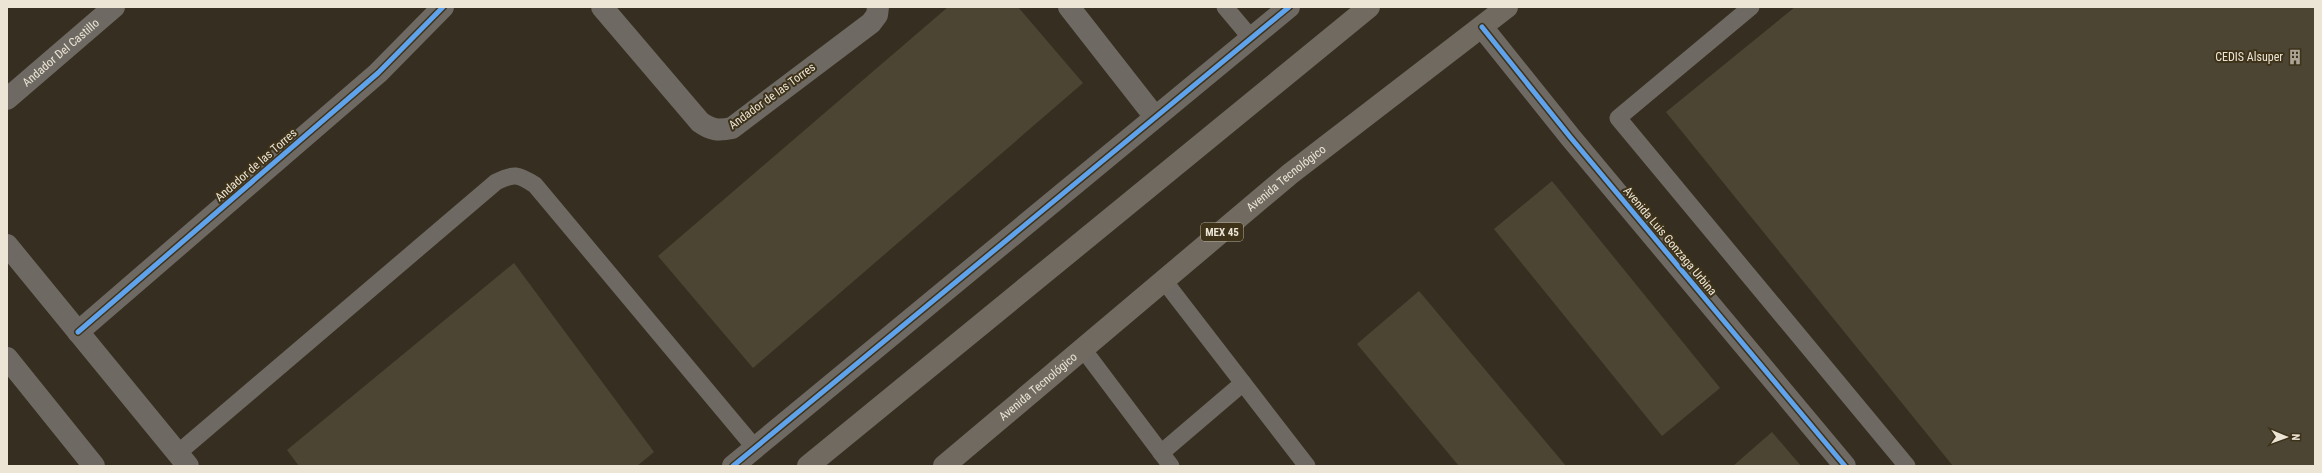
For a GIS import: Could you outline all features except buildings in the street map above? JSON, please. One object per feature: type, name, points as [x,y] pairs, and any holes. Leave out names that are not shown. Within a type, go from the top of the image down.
[{"type":"main road","points":[[808,466],[1370,7]]},
{"type":"main road","name":"Avenida Tecnológico","points":[[955,463],[1083,349],[1165,282],[1290,174],[1507,7]]},
{"type":"street","name":"Andador Del Castillo","points":[[7,99],[114,7]]},
{"type":"street","name":"Andador de las Torres","points":[[78,332],[378,73],[443,7]]},
{"type":"street","name":"Andador de las Torres","points":[[602,7],[700,122],[709,129],[720,130],[732,128],[871,23],[877,15],[878,7]]},
{"type":"street","points":[[1069,7],[1155,117]]},
{"type":"street","points":[[733,466],[1289,7]]},
{"type":"street","name":"Avenida Luis Gonzaga Urbina","points":[[1482,27],[1581,150],[1845,466]]},
{"type":"street","points":[[7,245],[183,460]]},
{"type":"street","points":[[7,358],[94,466]]},
{"type":"lane","points":[[1225,7],[1250,38]]},
{"type":"lane","points":[[1751,7],[1618,118],[1907,466]]},
{"type":"lane","points":[[183,460],[496,182],[510,175],[523,177],[535,185],[755,448]]},
{"type":"lane","points":[[1165,282],[1307,466]]},
{"type":"lane","points":[[1083,349],[1166,459],[1243,383]]},
{"type":"cycle path","points":[[78,332],[378,73],[443,7]]},
{"type":"cycle path","points":[[733,466],[1289,7]]},
{"type":"cycle path","points":[[1482,27],[1571,138],[1845,466]]},
{"type":"place","name":"CEDIS Alsuper","points":[[2295,57]]}]
